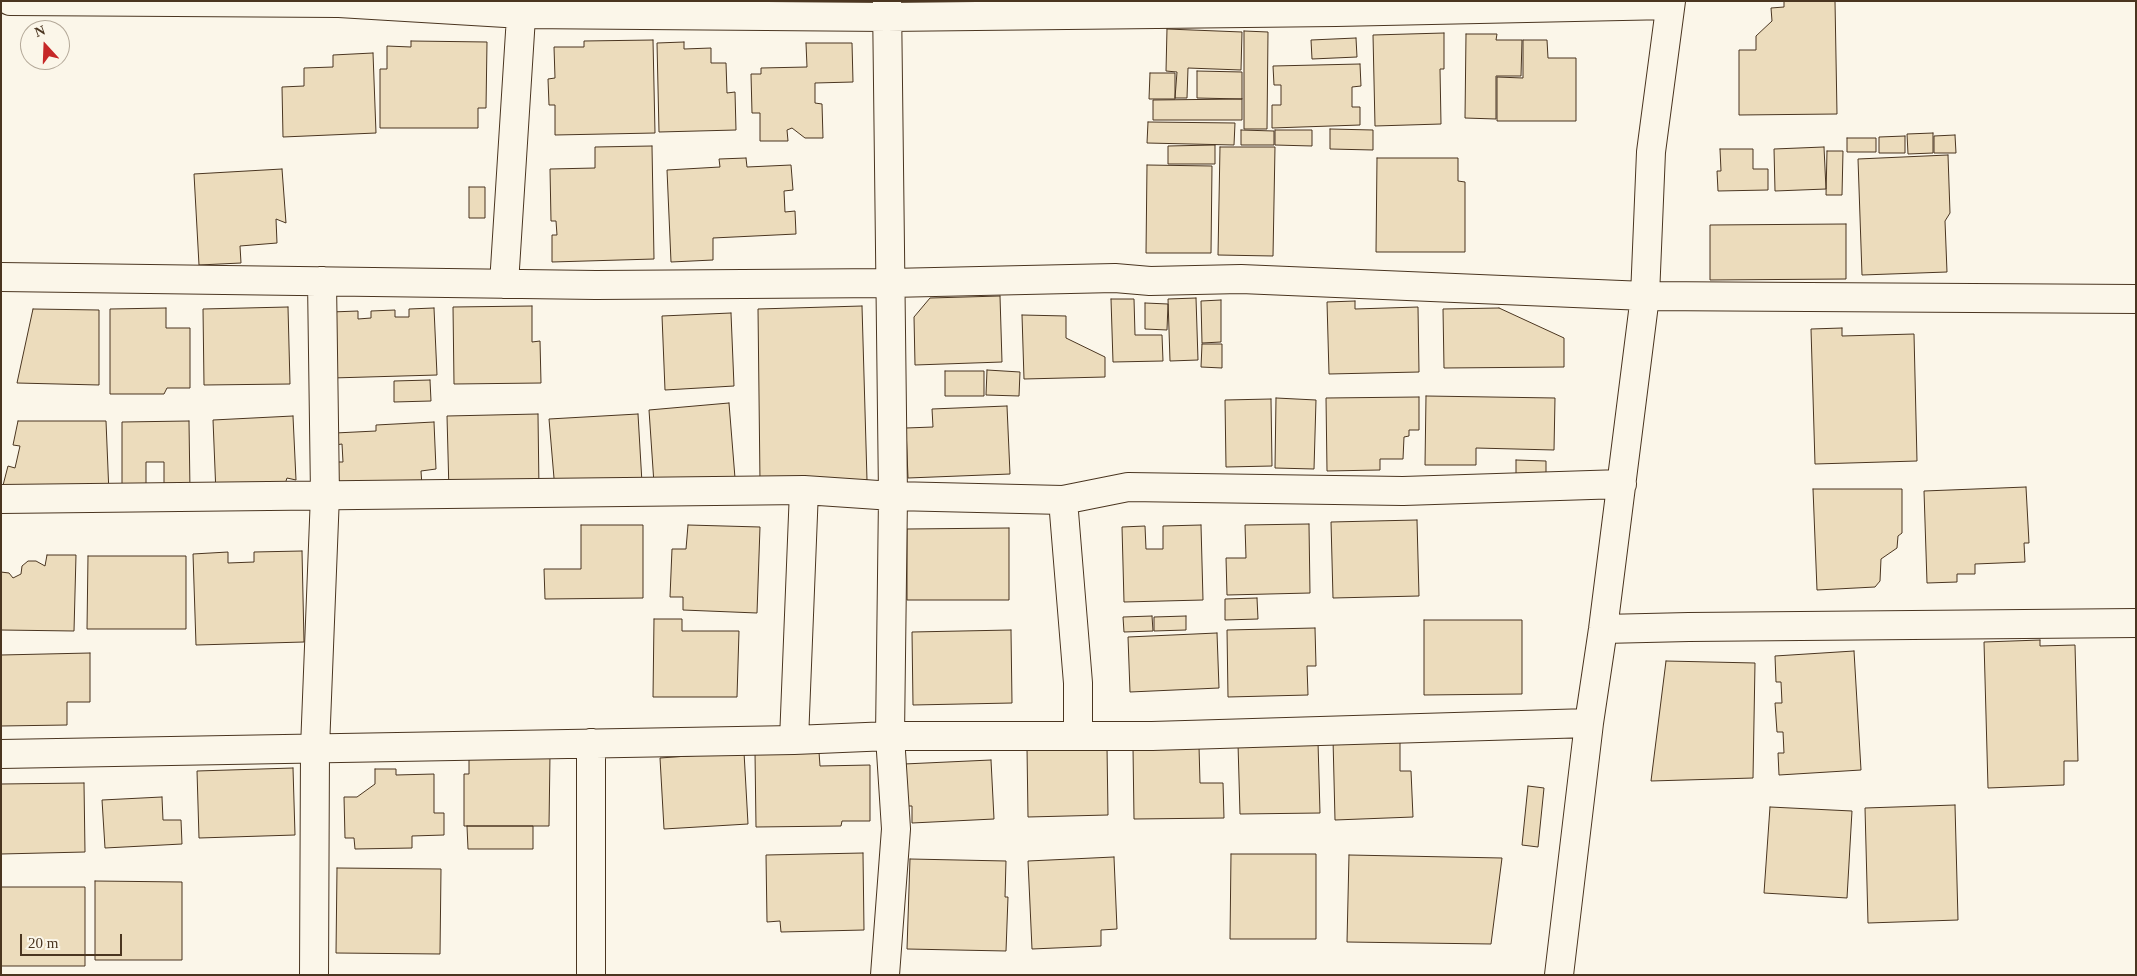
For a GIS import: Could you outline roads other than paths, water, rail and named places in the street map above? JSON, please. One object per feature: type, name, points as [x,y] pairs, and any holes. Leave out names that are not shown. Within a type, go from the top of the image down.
[{"type":"street","points":[[10,1],[339,2],[522,8],[887,9],[1670,3],[1651,152],[1645,296],[1603,630],[1589,723],[1559,975]]},
{"type":"street","points":[[504,284],[522,8]]},
{"type":"street","points":[[885,975],[896,829],[890,736],[893,496],[887,9]]},
{"type":"street","points":[[1,277],[504,284],[890,283],[1116,278],[1150,281],[1241,279],[1645,296],[2136,299]]},
{"type":"street","points":[[314,975],[315,748],[325,495],[322,281]]},
{"type":"street","points":[[1,499],[804,490],[893,496],[1063,500],[1128,487],[1403,491],[1622,484]]},
{"type":"street","points":[[794,740],[804,490]]},
{"type":"street","points":[[1063,500],[1078,683],[1078,736]]},
{"type":"street","points":[[1603,630],[1718,626],[2136,623]]},
{"type":"street","points":[[1,754],[794,740],[890,736],[1152,736],[1589,723]]},
{"type":"street","points":[[591,743],[591,975]]}]
